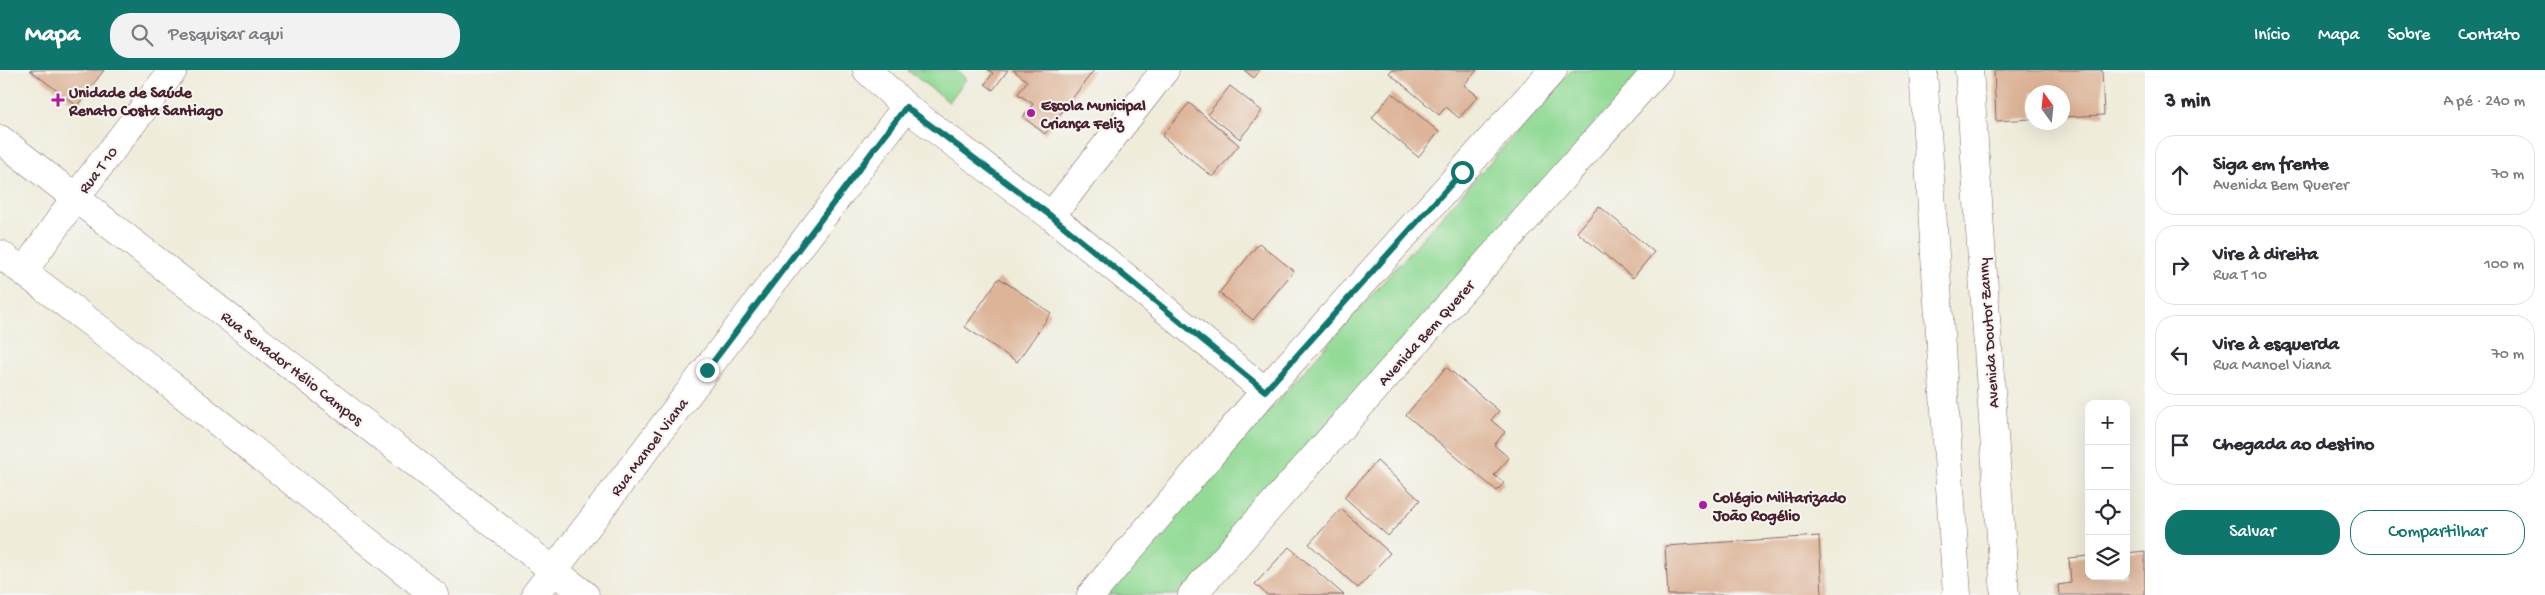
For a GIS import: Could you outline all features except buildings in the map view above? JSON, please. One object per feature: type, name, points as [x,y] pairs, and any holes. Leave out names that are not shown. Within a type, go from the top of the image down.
[{"type":"street","name":"Rua T 10","points":[[24,271],[75,198],[173,70]]},
{"type":"street","points":[[867,70],[906,107],[1051,216],[1265,391]]},
{"type":"street","points":[[1051,216],[1165,70]]},
{"type":"street","points":[[1091,595],[1265,391],[1553,70]]},
{"type":"street","name":"Avenida Bem Querer","points":[[1192,595],[1658,70]]},
{"type":"street","points":[[1923,70],[1957,595]]},
{"type":"street","name":"Avenida Doutor Zanny","points":[[1969,70],[2005,595]]},
{"type":"street","name":"Rua Manoel Viana","points":[[535,595],[906,107]]},
{"type":"street","name":"Rua Senador Hélio Campos","points":[[0,139],[585,595]]},
{"type":"street","points":[[0,254],[435,595]]},
{"type":"green space","points":[[907,70],[956,70],[966,79],[949,102]]},
{"type":"green space","points":[[1572,70],[1645,70],[1185,595],[1105,595]]},
{"type":"place","name":"Unidade de Saúde Renato Costa Santiago","points":[[58,100]]},
{"type":"place","name":"Escola Municipal Criança Feliz","points":[[1031,113]]},
{"type":"place","name":"Colégio Militarizado João Rogélio","points":[[1703,505]]},
{"type":"route","points":[[707,370],[906,107],[1051,216],[1265,391],[1462,172]]}]
